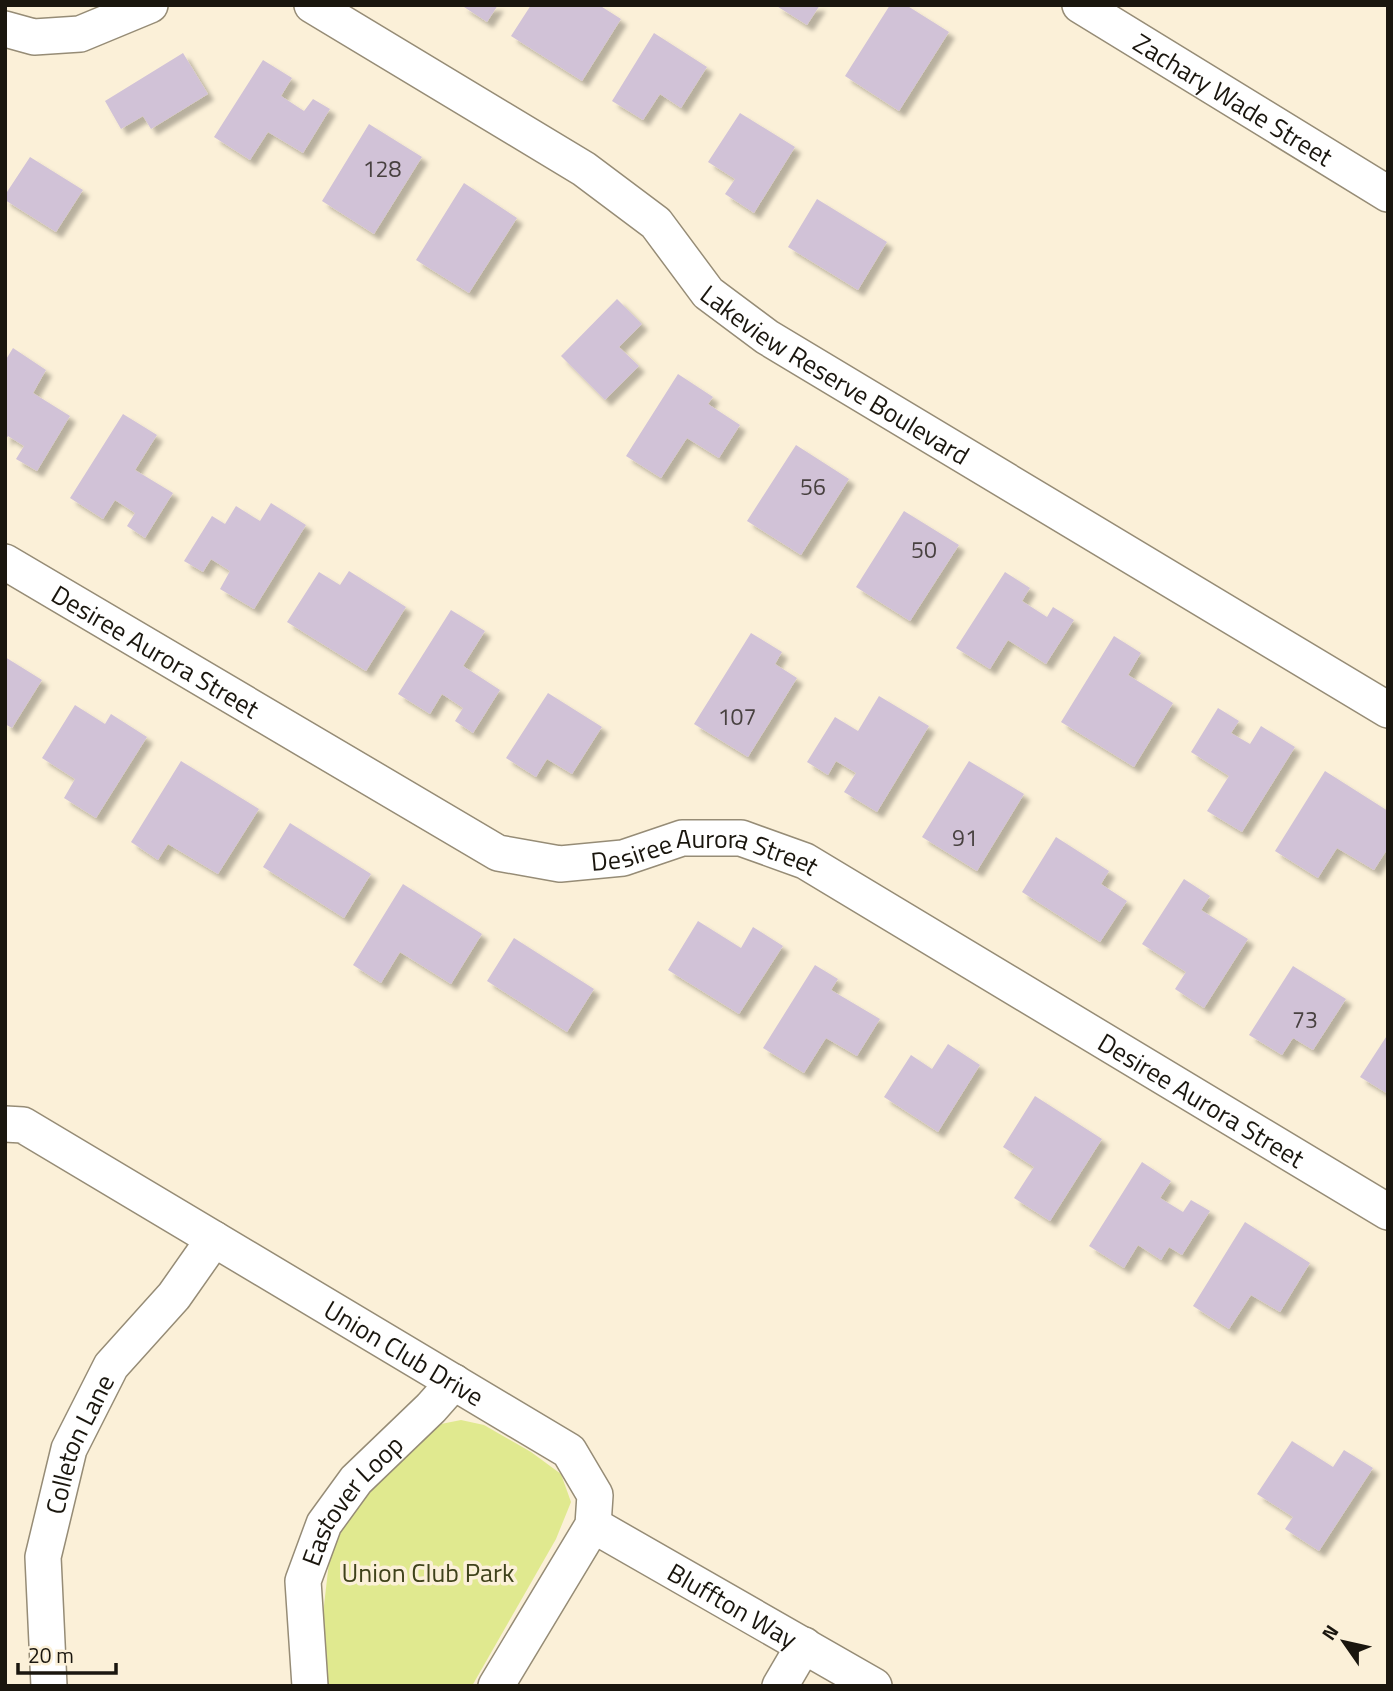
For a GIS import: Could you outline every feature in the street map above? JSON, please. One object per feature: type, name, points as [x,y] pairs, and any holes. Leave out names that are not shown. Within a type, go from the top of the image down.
[{"type":"street","points":[[5,29],[34,37],[80,34],[150,5]]},
{"type":"street","name":"Lakeview Reserve Boulevard","points":[[312,5],[584,169],[656,223],[708,293],[767,337],[1388,710]]},
{"type":"street","name":"Zachary Wade Street","points":[[1080,5],[1388,194]]},
{"type":"street","name":"Desiree Aurora Street","points":[[5,562],[498,853],[560,864],[623,858],[682,838],[741,838],[805,861],[1388,1212]]},
{"type":"street","name":"Union Club Drive","points":[[5,1124],[23,1125],[569,1451],[595,1495],[593,1525]]},
{"type":"street","name":"Colleton Lane","points":[[49,1686],[43,1557],[69,1449],[111,1366],[174,1296],[214,1239]]},
{"type":"street","name":"Eastover Loop","points":[[310,1686],[303,1581],[324,1524],[356,1480],[431,1408],[454,1382]]},
{"type":"street","points":[[496,1686],[593,1525]]},
{"type":"street","name":"Bluffton Way","points":[[593,1525],[874,1686]]},
{"type":"street","points":[[780,1686],[804,1645]]},
{"type":"green space","name":"Union Club Park","points":[[461,1420],[484,1425],[531,1452],[561,1474],[571,1502],[556,1539],[472,1686],[324,1686],[322,1623],[330,1553],[352,1512],[431,1426]]},
{"type":"building","points":[[461,5],[498,5],[487,22]]},
{"type":"building","points":[[531,5],[599,5],[621,19],[582,81],[511,36]]},
{"type":"building","points":[[775,5],[820,5],[807,25]]},
{"type":"building","points":[[890,5],[906,5],[949,32],[899,111],[845,76]]},
{"type":"building","points":[[654,33],[707,67],[681,108],[660,94],[643,120],[612,101]]},
{"type":"building","points":[[183,53],[208,94],[151,129],[143,116],[121,129],[105,101]]},
{"type":"building","points":[[263,60],[292,78],[281,96],[304,111],[313,99],[330,109],[303,153],[268,132],[250,160],[214,137]]},
{"type":"building","points":[[740,113],[795,147],[754,213],[725,194],[735,179],[708,162]]},
{"type":"building","points":[[369,124],[422,157],[374,234],[322,201]]},
{"type":"building","points":[[30,157],[83,190],[56,232],[5,200],[5,195]]},
{"type":"building","points":[[464,183],[517,218],[469,293],[416,260]]},
{"type":"building","points":[[817,199],[887,242],[858,290],[788,247]]},
{"type":"building","points":[[617,299],[642,324],[619,347],[639,366],[605,400],[561,356]]},
{"type":"building","points":[[13,348],[46,370],[33,393],[70,416],[37,471],[16,459],[24,446],[8,436],[5,441],[5,361]]},
{"type":"building","points":[[678,374],[713,397],[708,404],[740,425],[719,458],[687,438],[661,478],[626,456]]},
{"type":"building","points":[[123,414],[157,435],[135,470],[173,493],[145,538],[127,526],[135,513],[115,500],[103,519],[70,498]]},
{"type":"building","points":[[796,445],[849,479],[801,555],[747,521]]},
{"type":"building","points":[[271,503],[306,525],[254,609],[220,589],[230,571],[211,559],[203,572],[184,561],[212,516],[225,524],[236,506],[260,521]]},
{"type":"building","points":[[904,511],[959,545],[910,621],[856,587]]},
{"type":"building","points":[[349,571],[406,607],[366,671],[287,622],[319,572],[340,585]]},
{"type":"building","points":[[1005,572],[1030,588],[1022,601],[1047,617],[1053,607],[1074,620],[1046,664],[1008,640],[990,669],[956,648]]},
{"type":"building","points":[[451,610],[485,631],[463,666],[500,690],[473,733],[455,721],[463,708],[442,694],[430,714],[398,694]]},
{"type":"building","points":[[751,633],[782,652],[775,664],[797,678],[748,757],[694,724]]},
{"type":"building","points":[[1114,636],[1141,653],[1128,675],[1173,703],[1134,767],[1061,722]]},
{"type":"building","points":[[5,657],[42,680],[12,728],[5,724]]},
{"type":"building","points":[[548,693],[602,727],[572,774],[547,759],[536,777],[506,758]]},
{"type":"building","points":[[879,696],[929,726],[877,812],[844,792],[856,773],[836,761],[828,775],[807,762],[835,717],[858,731]]},
{"type":"building","points":[[75,705],[105,724],[111,714],[147,737],[96,818],[64,798],[75,779],[42,758]]},
{"type":"building","points":[[1218,708],[1239,721],[1231,733],[1250,744],[1261,726],[1295,747],[1242,832],[1207,811],[1229,776],[1191,752]]},
{"type":"building","points":[[181,761],[259,809],[218,874],[168,844],[158,860],[131,842]]},
{"type":"building","points":[[969,761],[1024,794],[977,871],[922,837]]},
{"type":"building","points":[[1325,771],[1388,811],[1388,848],[1374,870],[1337,848],[1318,878],[1275,851]]},
{"type":"building","points":[[290,823],[371,874],[344,918],[263,867]]},
{"type":"building","points":[[1056,837],[1109,871],[1101,884],[1127,901],[1100,942],[1022,892]]},
{"type":"building","points":[[1184,879],[1210,896],[1201,910],[1248,939],[1204,1008],[1175,989],[1186,972],[1142,944]]},
{"type":"building","points":[[403,884],[482,934],[451,984],[400,952],[381,983],[353,965]]},
{"type":"building","points":[[698,921],[741,948],[753,927],[783,946],[739,1014],[668,970]]},
{"type":"building","points":[[514,938],[594,989],[567,1032],[487,981]]},
{"type":"building","points":[[815,965],[838,979],[831,990],[880,1019],[857,1056],[826,1038],[804,1073],[763,1048]]},
{"type":"building","points":[[1293,966],[1346,999],[1313,1050],[1293,1038],[1282,1055],[1249,1035]]},
{"type":"building","points":[[1388,1034],[1388,1094],[1360,1077]]},
{"type":"building","points":[[948,1044],[980,1065],[938,1132],[884,1097],[911,1055],[932,1069]]},
{"type":"building","points":[[1035,1096],[1102,1139],[1050,1221],[1014,1198],[1034,1167],[1003,1147]]},
{"type":"building","points":[[1142,1162],[1171,1181],[1160,1198],[1183,1212],[1191,1200],[1210,1211],[1182,1255],[1169,1247],[1161,1260],[1138,1245],[1124,1268],[1089,1246]]},
{"type":"building","points":[[1245,1222],[1310,1263],[1280,1312],[1251,1295],[1229,1329],[1193,1306]]},
{"type":"building","points":[[1292,1441],[1333,1467],[1344,1450],[1373,1468],[1319,1551],[1285,1529],[1293,1517],[1257,1494]]}]
